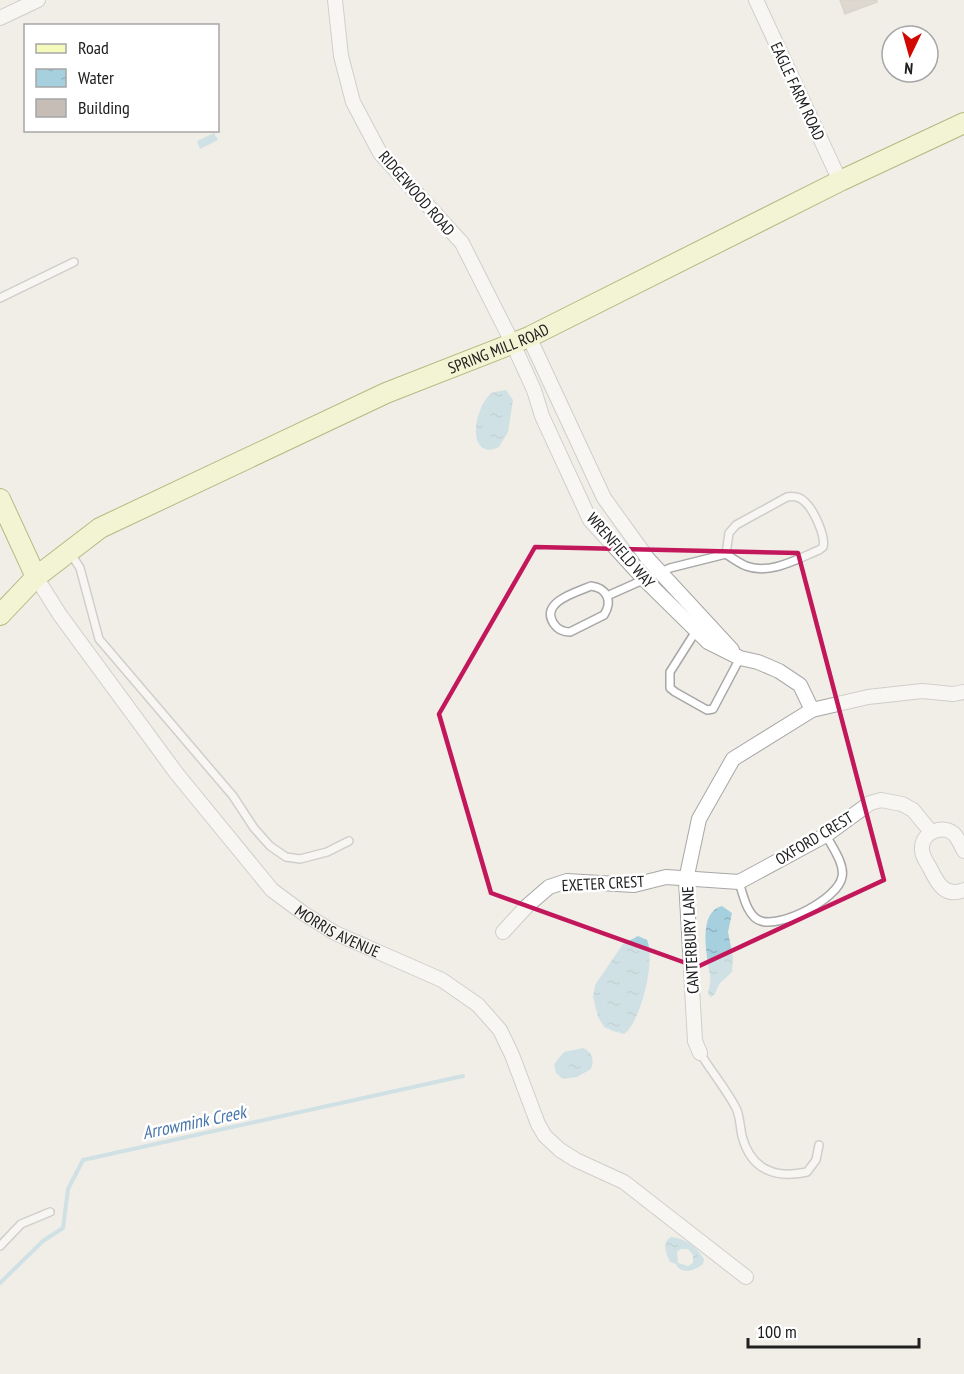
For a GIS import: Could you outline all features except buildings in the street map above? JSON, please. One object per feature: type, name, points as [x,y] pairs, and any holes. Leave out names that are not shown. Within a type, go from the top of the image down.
[{"type":"main road","name":"SPRING MILL ROAD","points":[[0,615],[36,577],[100,528],[386,393],[521,340],[840,181],[964,123]]},
{"type":"main road","name":"MORRIS AVENUE","points":[[0,499],[36,577]]},
{"type":"street","points":[[0,18],[38,0]]},
{"type":"street","name":"RIDGEWOOD ROAD","points":[[335,0],[341,56],[353,102],[380,153],[462,243],[521,340]]},
{"type":"street","name":"EAGLE FARM ROAD","points":[[756,0],[840,181]]},
{"type":"street","name":"WRENFIELD WAY","points":[[521,340],[550,382],[604,498],[661,573],[740,658]]},
{"type":"street","name":"WRENFIELD WAY","points":[[521,340],[542,416],[590,520],[644,579],[708,642],[740,658],[758,662],[779,671],[800,685],[812,710]]},
{"type":"street","points":[[534,390],[550,382]]},
{"type":"street","points":[[550,433],[569,423]]},
{"type":"street","name":"MORRIS AVENUE","points":[[36,577],[60,615],[177,774],[272,890],[303,914],[335,933],[442,980],[478,1005],[500,1030],[545,1136],[576,1160],[624,1182],[746,1277]]},
{"type":"street","name":"CANTERBURY LANE","points":[[700,1053],[695,1041],[686,880],[699,819],[733,759],[812,710],[868,697],[922,691],[953,694],[964,692]]},
{"type":"street","name":"OXFORD CREST","points":[[739,882],[826,835],[870,803],[881,800],[902,804],[913,810],[931,832]]},
{"type":"street","points":[[964,850],[955,835],[944,830],[931,832],[923,842],[922,855],[938,885],[949,892],[956,893],[964,890]]},
{"type":"street","name":"EXETER CREST","points":[[503,932],[527,906],[549,887],[567,881],[634,885],[666,878],[686,880]]},
{"type":"street","points":[[686,880],[739,882]]},
{"type":"lane","points":[[0,298],[74,262]]},
{"type":"lane","points":[[607,596],[670,568],[726,554],[744,566],[757,569],[778,567],[819,550],[823,547],[825,540],[806,502],[794,496],[787,497],[736,525],[729,533],[726,554]]},
{"type":"lane","points":[[69,552],[80,568],[99,639],[233,796],[254,828],[270,846],[286,857],[300,859],[327,852],[349,841]]},
{"type":"lane","points":[[591,586],[602,590],[607,596],[609,604],[604,615],[575,630],[565,632],[555,627],[552,622],[553,607],[561,599],[591,586]]},
{"type":"lane","points":[[696,631],[670,672],[670,688],[675,692],[707,710],[713,709],[740,658]]},
{"type":"lane","points":[[739,882],[748,908],[761,921],[770,922],[796,915],[822,902],[836,891],[842,880],[843,869],[826,835]]},
{"type":"lane","points":[[700,1053],[737,1110],[743,1139],[750,1155],[761,1166],[773,1173],[790,1176],[807,1172],[816,1160],[819,1145]]},
{"type":"lane","points":[[0,1246],[21,1224],[50,1212]]},
{"type":"highlighted area","points":[[535,547],[798,553],[884,880],[697,967],[491,893],[439,714]]},
{"type":"water","points":[[214,133],[218,140],[200,149],[197,141]]},
{"type":"water","points":[[506,390],[513,400],[508,432],[499,447],[487,450],[480,445],[477,438],[479,412],[487,397],[497,391]]},
{"type":"water","points":[[722,906],[732,913],[728,932],[733,957],[732,972],[720,983],[711,997],[708,994],[710,977],[706,925],[714,910]]},
{"type":"water","points":[[638,936],[647,940],[650,961],[648,975],[636,1017],[624,1034],[604,1027],[598,1017],[593,997],[595,985],[623,944]]},
{"type":"water","points":[[583,1048],[592,1056],[591,1069],[577,1077],[563,1079],[556,1073],[554,1064],[564,1052]]},
{"type":"water","points":[[671,1237],[681,1239],[690,1244],[704,1259],[703,1264],[692,1270],[681,1270],[676,1264],[670,1262],[667,1255],[665,1248]],"holes":[[[681,1249],[688,1249],[693,1255],[693,1263],[688,1266],[678,1263],[677,1252]]]},
{"type":"waterway","name":"Arrowmink Creek","points":[[0,1283],[43,1241],[63,1228],[68,1189],[83,1160],[463,1076]]}]
